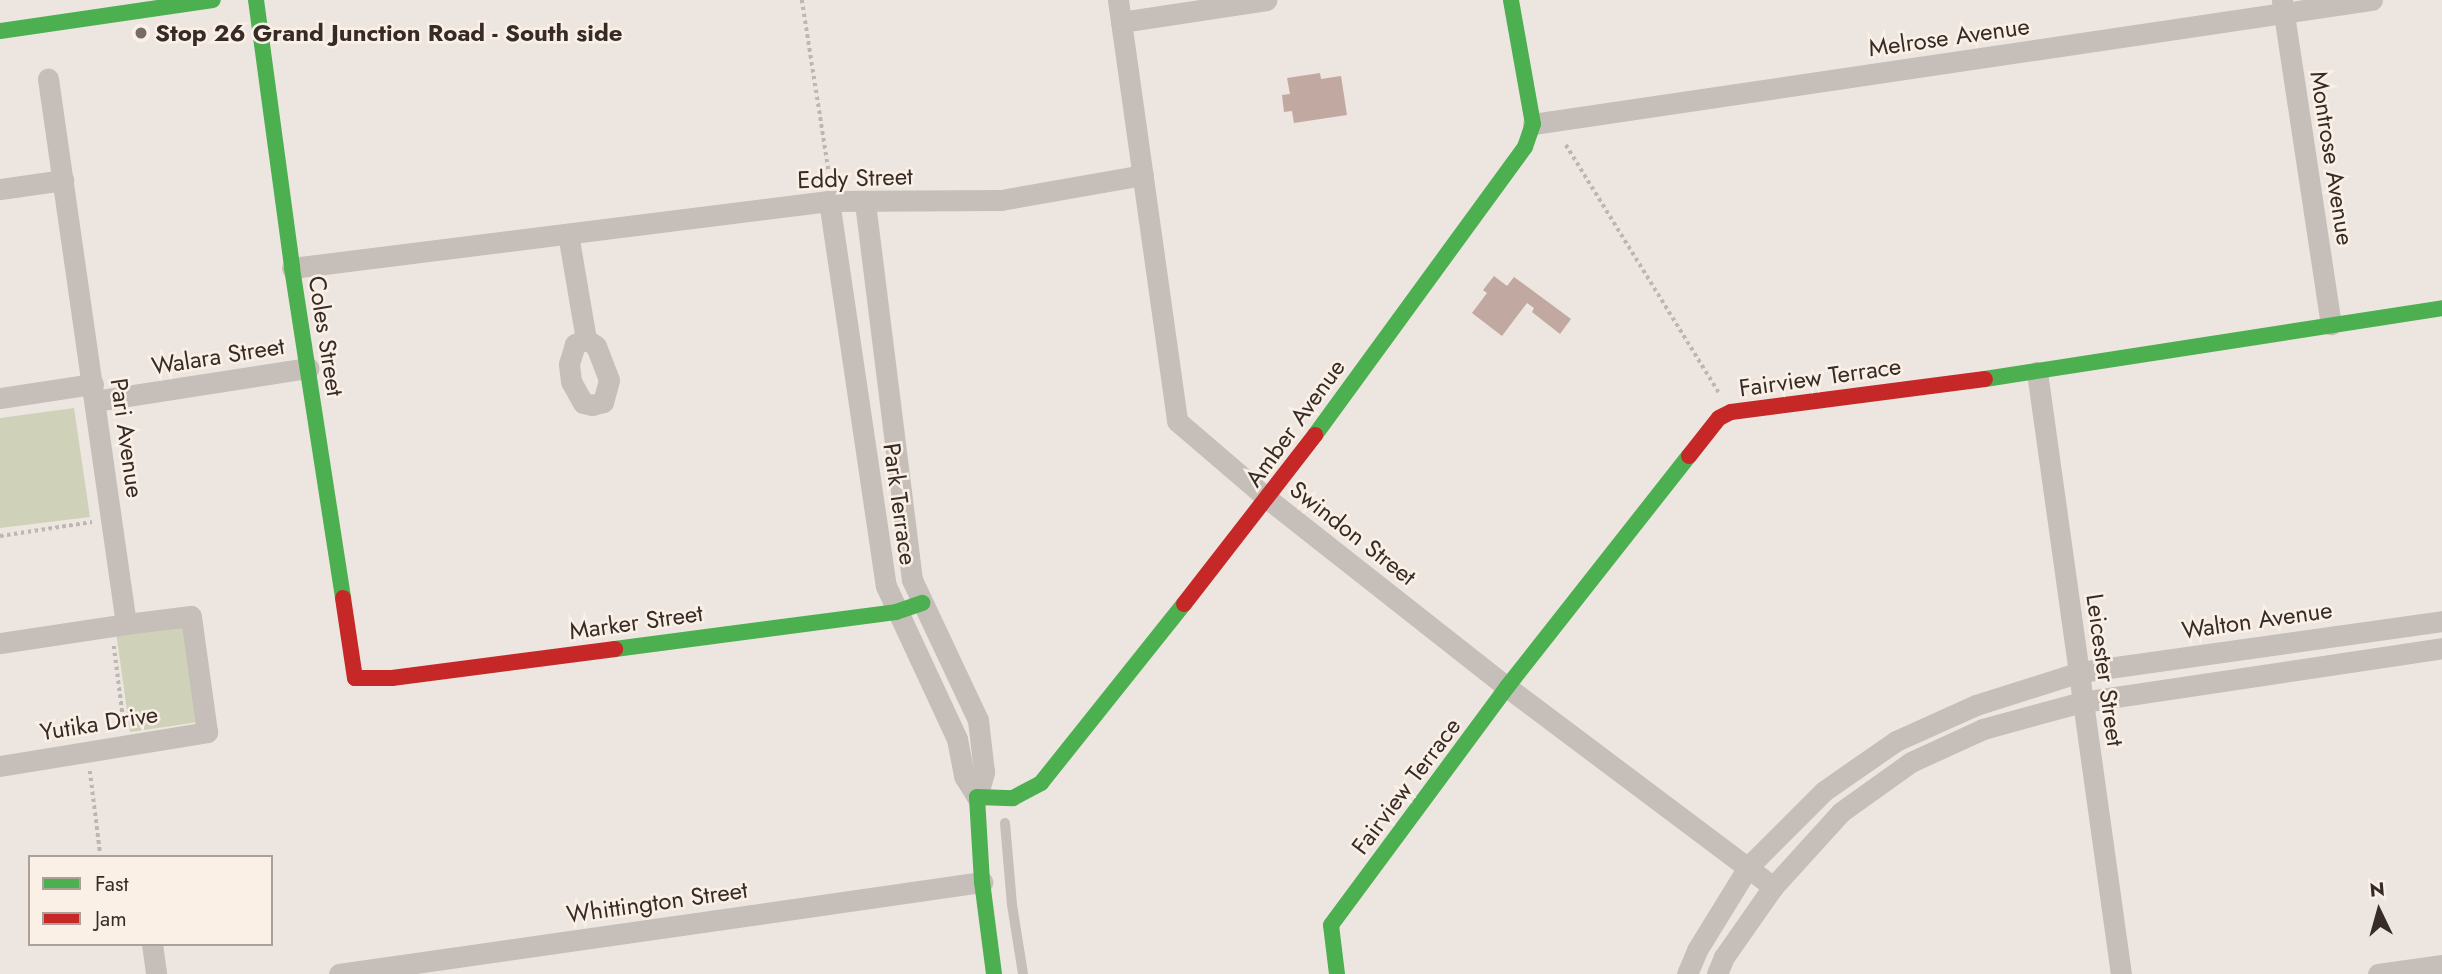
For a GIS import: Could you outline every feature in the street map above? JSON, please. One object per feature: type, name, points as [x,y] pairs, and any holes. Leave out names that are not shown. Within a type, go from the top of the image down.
[{"type":"main road","points":[[0,31],[213,0]]},
{"type":"main road","name":"Coles Street","points":[[256,0],[292,268],[355,678]]},
{"type":"main road","points":[[1511,0],[1533,124]]},
{"type":"main road","name":"Amber Avenue","points":[[977,797],[1013,798],[1041,783],[1268,499],[1525,147],[1533,124]]},
{"type":"main road","name":"Fairview Terrace","points":[[1337,974],[1331,925],[1507,687],[1719,418],[1731,412],[2037,372],[2442,307]]},
{"type":"main road","name":"Marker Street","points":[[355,678],[392,678],[896,612],[922,603]]},
{"type":"main road","name":"Park Terrace","points":[[977,797],[982,882],[994,974]]},
{"type":"street","name":"Swindon Street","points":[[1118,0],[1177,421],[1268,499],[1507,687],[1773,887]]},
{"type":"street","points":[[1121,22],[1266,0]]},
{"type":"street","name":"Melrose Avenue","points":[[1533,124],[2283,7],[2372,0]]},
{"type":"street","name":"Montrose Avenue","points":[[2283,7],[2331,324]]},
{"type":"street","name":"Pari Avenue","points":[[48,79],[111,520],[119,625]]},
{"type":"street","name":"Eddy Street","points":[[292,268],[829,201],[1001,201],[1143,175]]},
{"type":"street","points":[[0,189],[63,180]]},
{"type":"street","name":"Park Terrace","points":[[829,201],[886,586],[957,738],[964,776],[977,797]]},
{"type":"street","name":"Park Terrace","points":[[865,203],[912,580],[978,720],[984,772],[977,797]]},
{"type":"street","points":[[568,234],[586,339]]},
{"type":"street","name":"Walara Street","points":[[0,398],[94,393],[308,368]]},
{"type":"street","name":"Leicester Street","points":[[2037,372],[2121,974]]},
{"type":"street","name":"Yutika Drive","points":[[0,766],[207,732],[191,616],[119,625]]},
{"type":"street","name":"Walton Avenue","points":[[1687,974],[1697,950],[1748,867],[1824,791],[1896,740],[1976,705],[2080,671],[2442,621]]},
{"type":"street","points":[[0,643],[119,625]]},
{"type":"street","points":[[1717,974],[1724,957],[1773,887],[1840,812],[1911,762],[1983,729],[2082,702],[2442,649]]},
{"type":"street","name":"Whittington Street","points":[[339,974],[982,882]]},
{"type":"street","points":[[152,946],[156,974]]},
{"type":"street","points":[[2378,974],[2442,965]]},
{"type":"lane","points":[[1005,823],[1012,905],[1023,974]]},
{"type":"path","points":[[802,0],[829,172]]},
{"type":"path","points":[[1566,145],[1731,412]]},
{"type":"path","points":[[0,536],[111,520]]},
{"type":"path","points":[[119,625],[126,745]]},
{"type":"path","points":[[87,751],[100,851]]},
{"type":"green space","points":[[74,408],[90,517],[0,528],[0,418]]},
{"type":"green space","points":[[185,622],[199,722],[130,732],[116,632]]},
{"type":"building","points":[[1320,73],[1321,79],[1341,76],[1347,115],[1294,123],[1292,111],[1284,112],[1282,95],[1290,94],[1287,78]]},
{"type":"building","points":[[1494,276],[1507,286],[1514,277],[1571,319],[1560,334],[1532,312],[1534,308],[1527,303],[1502,336],[1472,313],[1487,293],[1483,290]]},
{"type":"traffic: fast","points":[[0,31],[213,0]]},
{"type":"traffic: fast","points":[[256,0],[292,268],[343,598]]},
{"type":"traffic: fast","points":[[1315,435],[1525,147],[1533,124],[1511,0]]},
{"type":"traffic: fast","points":[[1985,379],[2442,308]]},
{"type":"traffic: fast","points":[[1337,974],[1331,925],[1507,687],[1689,456]]},
{"type":"traffic: fast","points":[[615,649],[896,612],[922,603]]},
{"type":"traffic: fast","points":[[994,974],[982,882],[977,797],[1013,798],[1041,783],[1184,604]]},
{"type":"traffic: jam","points":[[1689,456],[1719,418],[1731,412],[1985,379]]},
{"type":"traffic: jam","points":[[1184,604],[1315,435]]},
{"type":"traffic: jam","points":[[343,598],[355,678],[392,678],[615,649]]},
{"type":"place","name":"Stop 26 Grand Junction Road - South side","points":[[141,33]]}]
